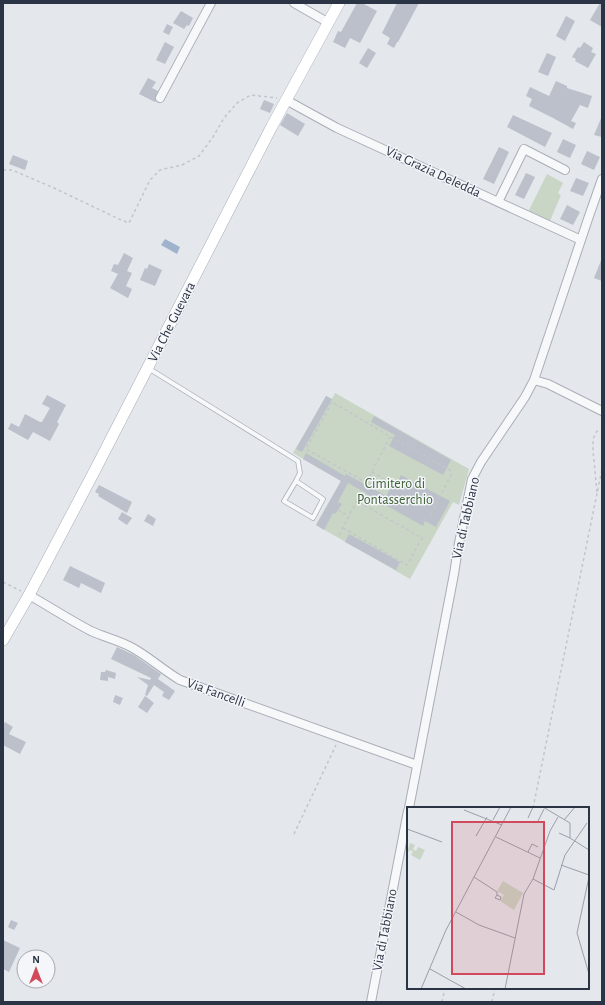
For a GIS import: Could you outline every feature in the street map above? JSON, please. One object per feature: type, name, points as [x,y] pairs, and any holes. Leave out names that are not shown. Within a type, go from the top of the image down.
[{"type":"main road","name":"Via Che Guevara","points":[[3,640],[29,595],[286,100],[339,3]]},
{"type":"street","points":[[160,98],[210,3]]},
{"type":"street","points":[[294,3],[329,23]]},
{"type":"street","name":"Via Grazia Deledda","points":[[286,100],[338,128],[581,240]]},
{"type":"street","points":[[498,202],[524,149],[565,170]]},
{"type":"street","name":"Via di Tabbiano","points":[[409,807],[472,479],[481,462],[525,397],[534,380],[602,179]]},
{"type":"street","points":[[534,380],[548,384],[602,411]]},
{"type":"street","name":"Via Fancelli","points":[[29,595],[90,631],[131,647],[180,680],[417,765]]},
{"type":"street","name":"Via di Tabbiano","points":[[371,1002],[407,816]]},
{"type":"lane","points":[[148,368],[298,461],[300,473],[284,501],[313,518],[323,498],[296,481]]},
{"type":"path","points":[[3,170],[12,170],[54,188],[119,220],[129,223],[150,180],[160,170],[182,165],[199,156],[213,137],[224,118],[237,103],[251,95],[286,100]]},
{"type":"path","points":[[367,483],[306,449],[332,402],[450,470],[451,475],[430,516]]},
{"type":"path","points":[[597,494],[593,439],[597,431],[602,432]]},
{"type":"path","points":[[339,535],[391,437]]},
{"type":"path","points":[[533,807],[602,469]]},
{"type":"path","points":[[372,472],[434,507]]},
{"type":"path","points":[[343,528],[407,565],[422,538],[357,501]]},
{"type":"path","points":[[338,510],[349,516]]},
{"type":"path","points":[[3,582],[29,595]]},
{"type":"path","points":[[294,834],[328,764],[339,737]]},
{"type":"path","points":[[442,1002],[445,989]]},
{"type":"path","points":[[492,1002],[495,989]]},
{"type":"green space","points":[[547,174],[563,183],[558,193],[561,195],[550,221],[528,212]]},
{"type":"green space","name":"Cimitero di Pontasserchio","points":[[335,393],[469,469],[459,505],[453,502],[410,579],[316,525],[341,481],[293,453],[326,396],[332,399]]},
{"type":"water","points":[[165,239],[180,247],[177,254],[161,245]]},
{"type":"building","points":[[357,3],[362,3],[377,11],[360,43],[350,38],[345,48],[333,42],[338,31],[341,32]]},
{"type":"building","points":[[397,3],[419,3],[394,48],[387,44],[390,38],[382,33]]},
{"type":"building","points":[[600,3],[602,3],[602,27],[590,20]]},
{"type":"building","points":[[181,11],[193,18],[189,26],[187,25],[184,29],[173,23]]},
{"type":"building","points":[[566,16],[575,21],[565,41],[556,36]]},
{"type":"building","points":[[167,24],[173,27],[169,35],[163,32]]},
{"type":"building","points":[[165,42],[174,47],[165,64],[156,60]]},
{"type":"building","points":[[584,42],[593,48],[591,52],[596,54],[588,68],[575,61],[576,59],[572,57],[578,47],[580,48]]},
{"type":"building","points":[[368,48],[376,53],[367,68],[359,63]]},
{"type":"building","points":[[547,53],[556,57],[548,76],[538,72]]},
{"type":"building","points":[[148,78],[156,82],[152,88],[158,91],[155,102],[139,94]]},
{"type":"building","points":[[556,81],[567,86],[567,88],[592,96],[588,108],[580,105],[571,121],[576,123],[573,129],[529,106],[532,99],[526,96],[530,87],[549,96]]},
{"type":"building","points":[[264,100],[274,104],[270,113],[260,109]]},
{"type":"building","points":[[287,113],[305,124],[298,136],[280,125]]},
{"type":"building","points":[[513,115],[552,133],[545,147],[507,127]]},
{"type":"building","points":[[602,116],[602,137],[594,135]]},
{"type":"building","points":[[563,139],[576,145],[570,158],[557,152]]},
{"type":"building","points":[[499,147],[509,152],[494,184],[483,179]]},
{"type":"building","points":[[587,151],[600,157],[594,170],[581,164]]},
{"type":"building","points":[[13,155],[28,161],[25,170],[9,164]]},
{"type":"building","points":[[526,173],[535,177],[524,199],[515,195]]},
{"type":"building","points":[[576,178],[589,183],[583,196],[570,191]]},
{"type":"building","points":[[567,205],[580,212],[573,225],[560,219]]},
{"type":"building","points":[[124,253],[133,258],[127,271],[132,273],[126,286],[132,289],[128,298],[110,288],[118,274],[111,271],[114,264],[118,265]]},
{"type":"building","points":[[602,258],[602,281],[594,278]]},
{"type":"building","points":[[149,264],[162,270],[155,286],[140,280],[145,268],[147,269]]},
{"type":"building","points":[[47,395],[66,405],[57,422],[59,424],[50,441],[33,432],[28,440],[8,429],[11,423],[19,427],[25,414],[42,422],[50,408],[42,404]]},
{"type":"building","points":[[326,396],[332,399],[302,452],[296,449]]},
{"type":"building","points":[[374,416],[451,460],[443,475],[389,446],[395,435],[371,422]]},
{"type":"building","points":[[306,453],[345,476],[346,474],[386,496],[392,485],[395,487],[401,475],[450,501],[436,527],[425,521],[423,526],[348,483],[338,502],[342,504],[335,514],[333,513],[324,530],[316,525],[341,481],[303,459]]},
{"type":"building","points":[[99,485],[132,502],[127,513],[98,496],[99,494],[95,492]]},
{"type":"building","points":[[122,512],[132,518],[127,525],[118,519]]},
{"type":"building","points":[[148,514],[156,519],[153,526],[144,521]]},
{"type":"building","points":[[349,534],[400,562],[396,570],[345,542]]},
{"type":"building","points":[[70,566],[105,583],[101,593],[81,583],[79,588],[63,580]]},
{"type":"building","points":[[117,647],[134,655],[161,674],[158,679],[175,691],[169,700],[162,696],[164,692],[154,685],[147,696],[145,695],[148,685],[137,677],[150,680],[151,678],[111,659]]},
{"type":"building","points":[[106,670],[116,673],[115,679],[108,677],[108,681],[100,680],[101,672],[105,672]]},
{"type":"building","points":[[115,695],[123,698],[120,705],[113,702]]},
{"type":"building","points":[[145,696],[154,703],[147,713],[138,707]]},
{"type":"building","points":[[5,722],[13,727],[9,734],[26,742],[20,754],[3,745],[3,726]]},
{"type":"building","points":[[11,920],[18,923],[14,930],[8,927]]},
{"type":"building","points":[[3,940],[20,948],[16,949],[16,957],[9,972],[3,969]]}]
